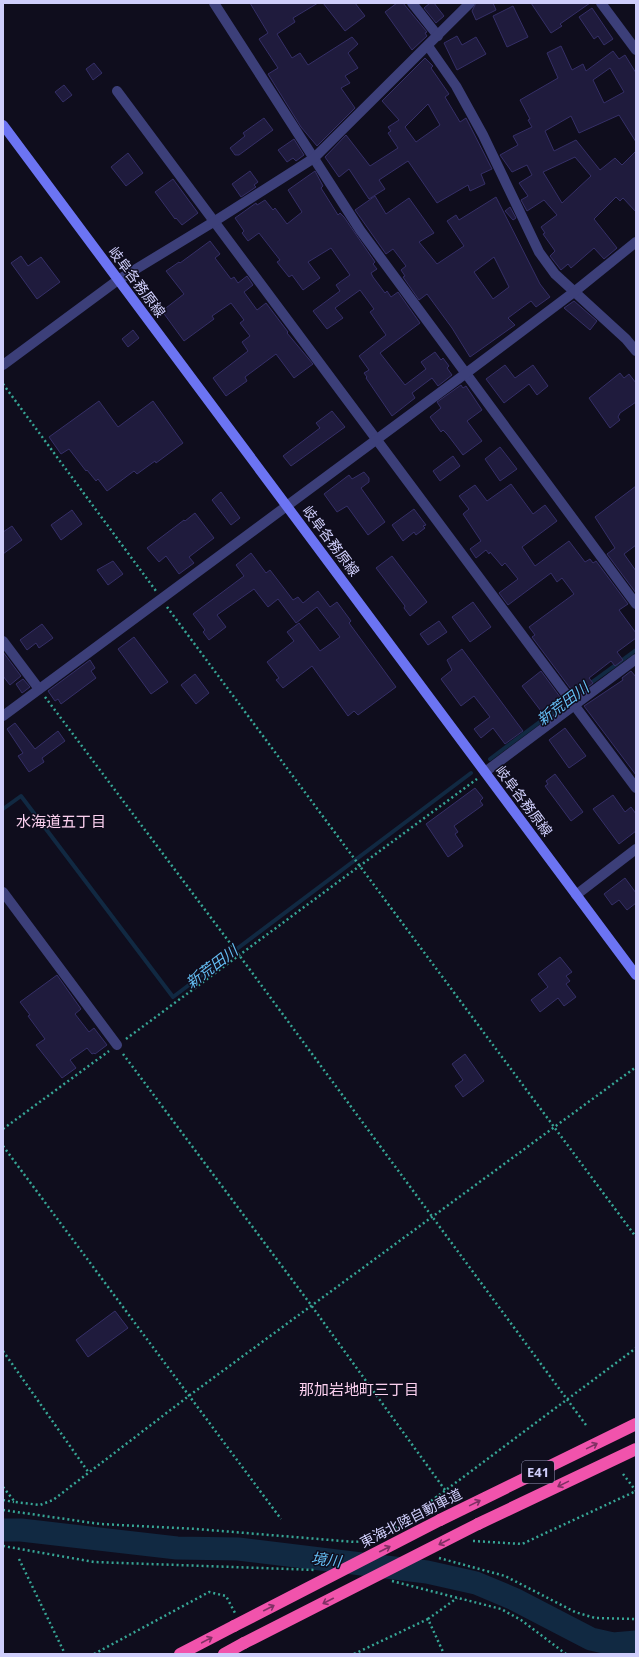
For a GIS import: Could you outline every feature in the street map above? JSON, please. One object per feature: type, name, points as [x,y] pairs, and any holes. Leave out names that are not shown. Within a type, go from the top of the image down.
[{"type":"highway","name":"東海北陸自動車道","points":[[180,1654],[235,1620],[636,1424]]},
{"type":"highway","name":"E41","points":[[224,1654],[478,1524],[636,1449]]},
{"type":"main road","name":"岐阜各務原線","points":[[3,125],[636,975]]},
{"type":"street","points":[[214,3],[360,230],[636,604]]},
{"type":"street","points":[[412,3],[438,36]]},
{"type":"street","points":[[3,365],[118,280],[314,158],[470,3]]},
{"type":"street","points":[[601,3],[636,50]]},
{"type":"street","points":[[428,46],[456,86],[483,135],[539,252],[555,274],[626,339],[636,352]]},
{"type":"street","points":[[117,91],[636,788]]},
{"type":"street","points":[[3,716],[465,374],[574,292],[636,242]]},
{"type":"street","points":[[3,640],[39,689]]},
{"type":"street","points":[[485,772],[636,659]]},
{"type":"street","points":[[576,894],[636,849]]},
{"type":"street","points":[[3,892],[117,1045]]},
{"type":"path","points":[[3,384],[161,599],[636,1237]]},
{"type":"path","points":[[39,689],[586,1425]]},
{"type":"path","points":[[238,955],[485,772]]},
{"type":"path","points":[[117,1045],[311,1305],[445,1490]]},
{"type":"path","points":[[3,1500],[40,1505],[53,1500],[311,1305],[636,1067]]},
{"type":"path","points":[[3,1146],[281,1519]]},
{"type":"path","points":[[390,1532],[436,1496],[636,1348]]},
{"type":"path","points":[[3,1351],[89,1473]]},
{"type":"path","points":[[469,1541],[522,1544],[636,1491],[623,1474]]},
{"type":"path","points":[[3,1487],[15,1502]]},
{"type":"path","points":[[436,1496],[443,1506]]},
{"type":"path","points":[[3,1510],[100,1524],[355,1542],[370,1545]]},
{"type":"path","points":[[355,1542],[374,1540],[379,1537]]},
{"type":"path","points":[[3,1546],[94,1562],[245,1566],[322,1571]]},
{"type":"path","points":[[431,1556],[505,1576],[575,1612],[595,1618],[636,1619]]},
{"type":"path","points":[[19,1559],[65,1654]]},
{"type":"path","points":[[391,1581],[500,1609],[514,1616],[566,1654]]},
{"type":"path","points":[[94,1654],[209,1592],[226,1596],[235,1620]]},
{"type":"path","points":[[354,1654],[428,1619],[457,1598]]},
{"type":"path","points":[[428,1619],[444,1654]]},
{"type":"building","points":[[250,3],[318,3],[293,18],[295,22],[277,34],[292,58],[300,53],[308,65],[352,37],[358,44],[348,53],[358,68],[345,76],[350,83],[341,88],[355,108],[317,146],[301,127],[268,74],[278,68],[259,39],[268,33]]},
{"type":"building","points":[[323,3],[355,3],[365,16],[345,31]]},
{"type":"building","points":[[397,3],[403,3],[427,32],[425,33],[427,36],[412,50],[385,12]]},
{"type":"building","points":[[430,3],[434,3],[444,16],[436,23],[424,8]]},
{"type":"building","points":[[476,3],[493,3],[496,10],[476,20],[472,11]]},
{"type":"building","points":[[531,3],[590,3],[560,24],[562,26],[551,33]]},
{"type":"building","points":[[513,6],[528,37],[507,47],[493,16]]},
{"type":"building","points":[[592,8],[613,39],[604,45],[598,36],[594,39],[579,17]]},
{"type":"building","points":[[457,36],[462,45],[476,37],[486,54],[457,70],[444,43]]},
{"type":"building","points":[[561,46],[572,70],[583,64],[586,71],[613,51],[619,59],[625,55],[636,73],[636,142],[619,115],[579,133],[571,116],[545,131],[554,151],[576,140],[600,170],[615,158],[622,165],[636,151],[636,212],[623,198],[620,201],[616,197],[594,219],[617,248],[604,259],[594,248],[571,268],[568,264],[561,270],[550,256],[555,251],[543,234],[545,233],[541,227],[557,215],[544,200],[527,211],[521,200],[528,196],[519,183],[532,175],[527,165],[512,172],[500,155],[518,145],[513,136],[532,127],[528,120],[530,119],[520,100],[558,78],[547,53]],"holes":[[[610,68],[624,92],[604,103],[593,80]],[[575,157],[591,176],[562,203],[543,172]]]},
{"type":"building","points":[[425,58],[433,66],[431,68],[449,94],[445,97],[460,122],[466,118],[492,169],[481,174],[485,184],[470,191],[468,185],[437,203],[408,161],[379,180],[385,189],[369,199],[349,169],[339,177],[325,157],[346,135],[370,166],[398,148],[388,133],[391,131],[388,127],[399,120],[382,101]],"holes":[[[428,104],[440,125],[416,142],[405,127]]]},
{"type":"building","points":[[94,63],[102,73],[93,80],[86,69]]},
{"type":"building","points":[[64,85],[72,95],[63,102],[55,92]]},
{"type":"building","points":[[264,118],[273,130],[239,155],[235,155],[230,148],[245,136],[243,133]]},
{"type":"building","points":[[294,139],[304,155],[296,161],[293,158],[287,162],[278,150]]},
{"type":"building","points":[[128,153],[143,173],[126,186],[111,167]]},
{"type":"building","points":[[250,171],[258,182],[254,185],[256,187],[241,197],[232,184]]},
{"type":"building","points":[[315,171],[323,186],[321,188],[338,215],[340,213],[344,217],[375,262],[373,264],[377,269],[371,273],[373,277],[385,293],[387,291],[391,297],[398,292],[420,323],[380,353],[405,385],[426,369],[421,362],[435,352],[441,360],[443,358],[449,366],[447,368],[452,375],[438,386],[432,378],[412,393],[415,398],[392,416],[366,378],[367,377],[364,373],[369,370],[359,356],[386,335],[370,312],[374,309],[360,290],[335,308],[343,318],[327,329],[313,311],[340,291],[336,285],[350,275],[331,248],[308,262],[320,278],[303,290],[292,275],[289,277],[277,262],[280,260],[259,233],[248,241],[242,233],[244,231],[235,218],[256,203],[257,205],[265,200],[273,210],[275,208],[287,224],[302,212],[288,190]]},
{"type":"building","points":[[173,179],[198,213],[182,225],[176,218],[175,219],[155,192]]},
{"type":"building","points":[[375,196],[386,214],[409,198],[434,233],[419,242],[437,264],[464,246],[447,221],[456,215],[459,220],[496,197],[540,284],[550,297],[536,307],[531,301],[508,318],[515,325],[470,357],[452,328],[427,294],[419,300],[403,277],[405,276],[401,270],[406,266],[393,249],[386,254],[355,210]],"holes":[[[494,257],[509,287],[493,299],[474,272]]]},
{"type":"building","points":[[510,207],[516,218],[513,220],[505,211]]},
{"type":"building","points":[[210,241],[220,254],[215,258],[231,279],[234,277],[238,283],[247,276],[253,285],[244,292],[257,310],[266,303],[288,332],[287,333],[313,364],[294,378],[276,354],[245,377],[247,381],[226,396],[213,378],[248,351],[242,342],[250,336],[240,323],[244,320],[231,303],[212,316],[214,319],[184,341],[162,311],[184,294],[166,271],[179,262],[180,263]]},
{"type":"building","points":[[21,256],[28,266],[41,257],[60,282],[37,299],[11,263]]},
{"type":"building","points":[[574,301],[597,321],[590,330],[564,308]]},
{"type":"building","points":[[133,330],[139,338],[128,347],[122,339]]},
{"type":"building","points":[[505,365],[515,378],[533,365],[548,386],[537,395],[529,384],[504,403],[486,379]]},
{"type":"building","points":[[620,373],[624,378],[629,374],[636,383],[636,402],[620,413],[618,417],[620,420],[610,428],[589,398]]},
{"type":"building","points":[[461,385],[463,388],[466,386],[482,410],[467,421],[482,441],[463,455],[447,434],[443,430],[441,432],[430,417],[441,408],[437,402]]},
{"type":"building","points":[[99,401],[118,427],[153,401],[183,443],[156,463],[155,461],[137,474],[134,471],[107,491],[98,479],[96,481],[87,470],[86,471],[69,449],[61,454],[49,437]]},
{"type":"building","points":[[332,411],[345,427],[291,466],[283,456],[320,428],[316,423]]},
{"type":"building","points":[[500,447],[517,469],[500,481],[485,459]]},
{"type":"building","points":[[453,456],[460,466],[440,481],[433,471]]},
{"type":"building","points":[[364,472],[369,478],[369,482],[361,488],[385,522],[368,535],[347,506],[337,512],[324,494],[349,475],[352,479]]},
{"type":"building","points":[[511,484],[533,514],[545,505],[557,521],[522,547],[535,566],[569,541],[585,562],[590,559],[593,563],[596,561],[628,604],[619,610],[636,633],[636,638],[617,652],[623,660],[615,666],[611,661],[589,678],[593,683],[576,696],[532,637],[535,635],[529,627],[574,594],[562,578],[557,582],[551,573],[508,605],[499,593],[518,579],[505,563],[502,566],[490,552],[489,554],[486,550],[476,558],[470,549],[481,541],[463,514],[469,509],[459,496],[475,485],[487,501]]},
{"type":"building","points":[[636,486],[636,545],[624,554],[636,571],[636,593],[607,554],[615,548],[595,517]]},
{"type":"building","points":[[221,492],[240,518],[231,525],[212,500]]},
{"type":"building","points":[[414,509],[426,525],[423,526],[425,528],[416,535],[414,532],[403,541],[392,525]]},
{"type":"building","points":[[72,510],[82,524],[61,540],[51,525]]},
{"type":"building","points":[[195,513],[214,538],[189,557],[194,563],[179,574],[166,556],[159,562],[147,548]]},
{"type":"building","points":[[12,526],[22,540],[3,554],[3,532]]},
{"type":"building","points":[[251,553],[266,573],[270,570],[293,600],[298,597],[303,603],[318,591],[330,607],[337,602],[351,621],[349,623],[396,687],[358,715],[354,711],[348,716],[312,666],[283,688],[276,680],[279,678],[267,662],[294,641],[287,632],[299,623],[320,651],[340,637],[317,607],[296,623],[278,599],[268,607],[254,589],[217,615],[226,627],[209,640],[203,632],[205,630],[193,614],[244,576],[236,565]]},
{"type":"building","points":[[392,556],[427,602],[410,616],[404,608],[405,606],[376,568]]},
{"type":"building","points":[[113,561],[123,574],[108,585],[97,570]]},
{"type":"building","points":[[473,602],[491,627],[470,642],[452,617]]},
{"type":"building","points":[[439,621],[447,632],[428,645],[420,634]]},
{"type":"building","points":[[42,624],[53,638],[39,648],[36,643],[27,650],[20,640]]},
{"type":"building","points":[[134,637],[168,682],[151,694],[118,649]]},
{"type":"building","points":[[462,649],[523,731],[505,744],[493,728],[481,738],[474,729],[490,717],[474,696],[461,706],[441,679],[452,670],[447,660]]},
{"type":"building","points":[[3,652],[21,676],[10,685],[3,676]]},
{"type":"building","points":[[90,660],[95,668],[91,671],[96,678],[61,704],[58,699],[55,701],[48,691]]},
{"type":"building","points":[[541,671],[563,701],[544,715],[522,686]]},
{"type":"building","points":[[631,671],[636,677],[636,775],[584,706],[623,680],[622,678]]},
{"type":"building","points":[[195,674],[209,693],[196,704],[181,685]]},
{"type":"building","points":[[23,679],[30,687],[22,693],[16,684]]},
{"type":"building","points":[[15,723],[35,749],[58,731],[65,741],[42,758],[44,762],[29,772],[18,756],[23,753],[7,729]]},
{"type":"building","points":[[565,728],[586,756],[569,768],[549,740]]},
{"type":"building","points":[[555,774],[583,812],[571,821],[545,786],[548,784],[546,781]]},
{"type":"building","points":[[475,788],[483,798],[480,801],[483,805],[454,826],[458,832],[455,834],[463,846],[448,857],[426,824]]},
{"type":"building","points":[[613,795],[625,812],[631,807],[636,814],[636,831],[619,844],[593,809]]},
{"type":"building","points":[[625,878],[636,893],[636,903],[627,910],[619,900],[612,905],[604,894]]},
{"type":"building","points":[[560,957],[572,972],[566,976],[570,981],[566,984],[576,997],[564,1006],[558,998],[540,1012],[531,1000],[548,987],[538,974]]},
{"type":"building","points":[[57,975],[81,1009],[75,1014],[89,1032],[94,1028],[107,1045],[95,1054],[92,1054],[87,1048],[70,1060],[76,1068],[62,1078],[36,1045],[45,1039],[28,1016],[30,1015],[20,1002]]},
{"type":"building","points":[[465,1054],[484,1081],[463,1097],[455,1086],[463,1080],[452,1064]]},
{"type":"building","points":[[115,1311],[128,1328],[88,1357],[76,1340]]},
{"type":"waterway","name":"新荒田川","points":[[588,685],[636,650]]},
{"type":"waterway","name":"新荒田川","points":[[490,759],[580,692]]},
{"type":"waterway","name":"新荒田川","points":[[3,809],[21,796],[173,997],[471,773]]},
{"type":"waterway","name":"境川","points":[[3,1530],[21,1530],[177,1548],[238,1549],[427,1572],[476,1583],[514,1599],[591,1639],[613,1644],[636,1642]]},
{"type":"district","name":"水海道五丁目","points":[[61,822]]},
{"type":"district","name":"那加岩地町三丁目","points":[[359,1390]]}]
